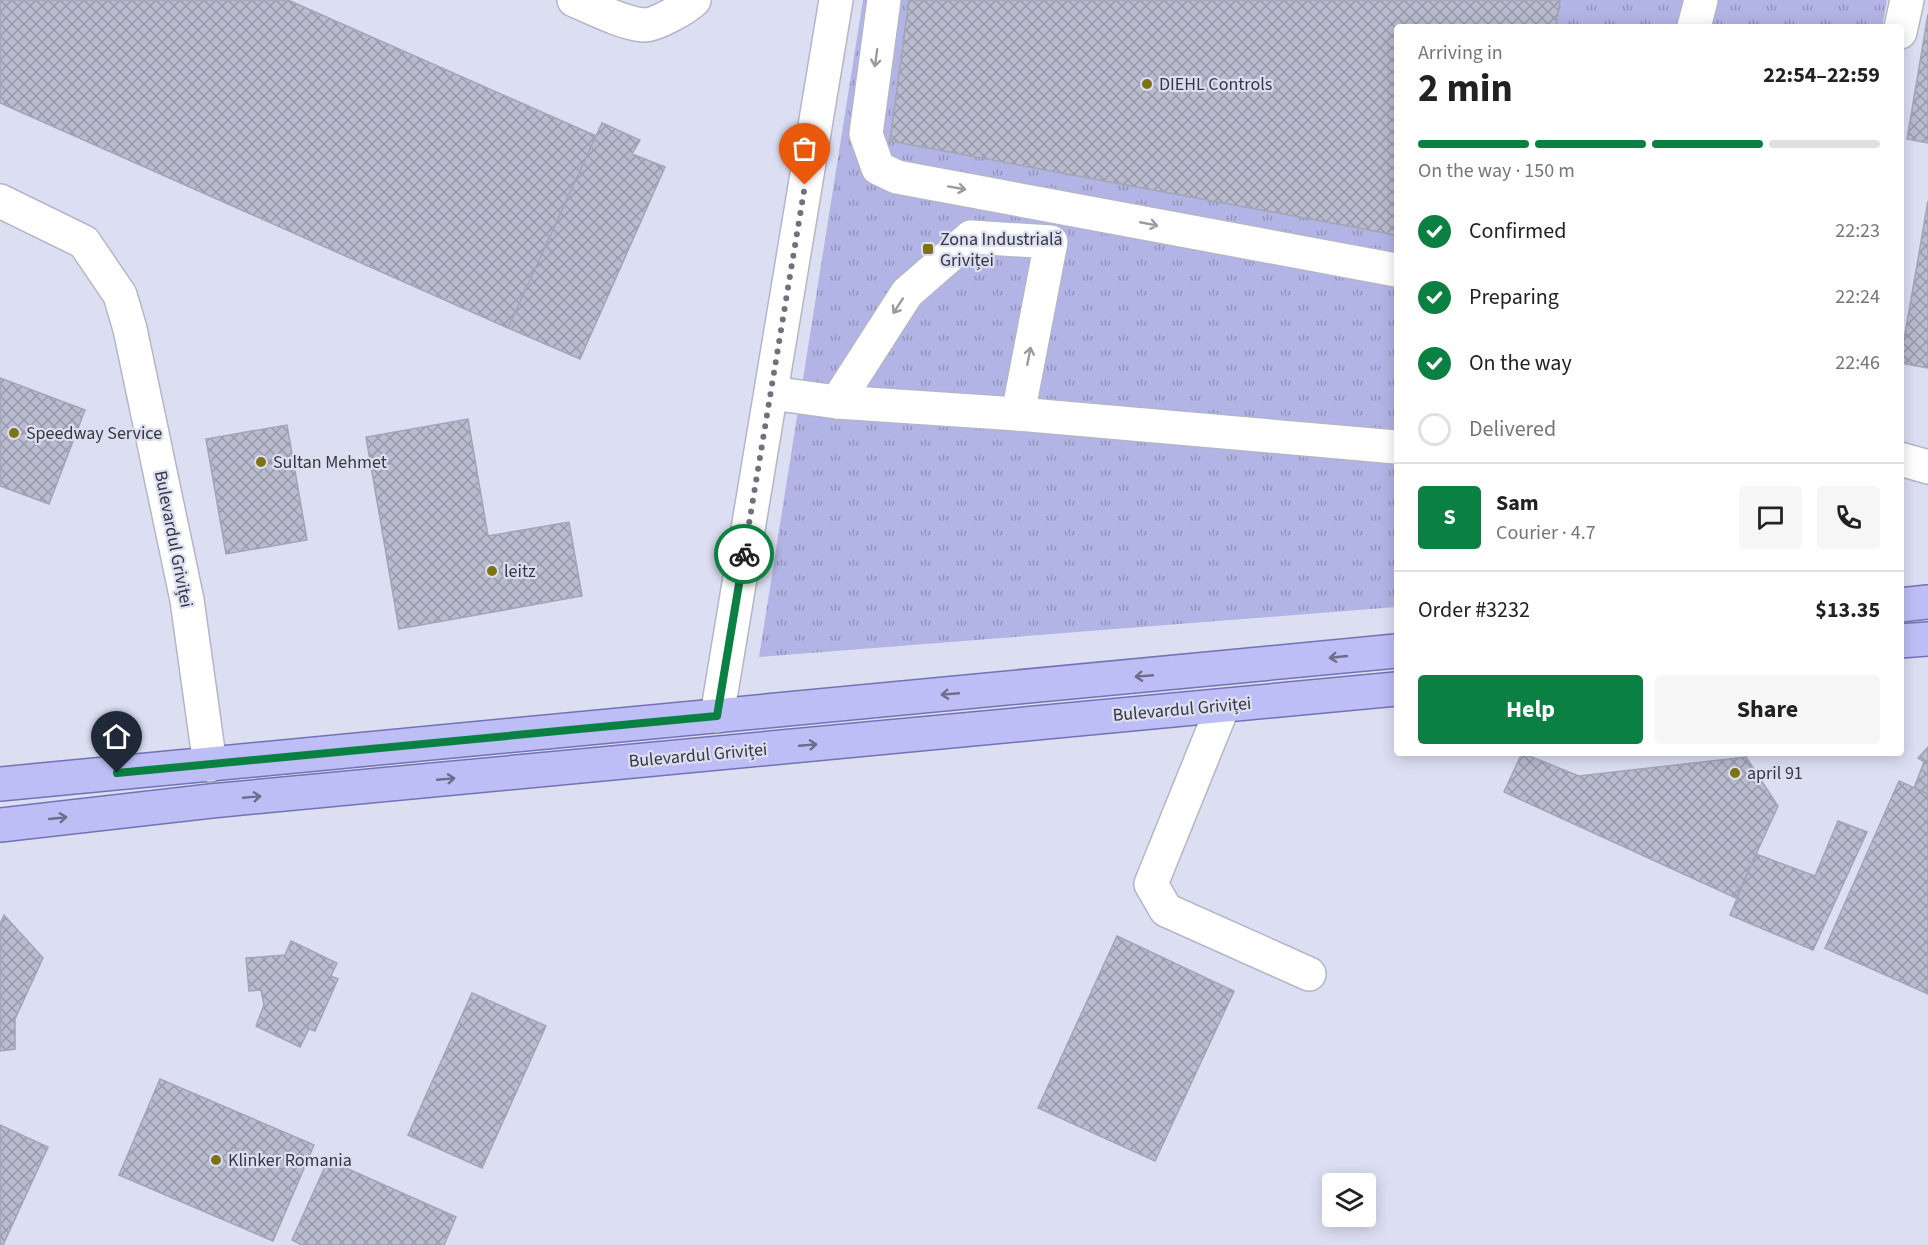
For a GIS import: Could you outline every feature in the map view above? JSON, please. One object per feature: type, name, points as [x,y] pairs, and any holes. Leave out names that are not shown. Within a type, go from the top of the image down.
[{"type":"main road","points":[[1904,605],[1928,602]]},
{"type":"main road","points":[[1904,641],[1928,639]]},
{"type":"main road","name":"Bulevardul Griviței","points":[[0,784],[1394,651]]},
{"type":"main road","name":"Bulevardul Griviței","points":[[0,825],[222,800],[1394,689]]},
{"type":"street","points":[[574,0],[603,13],[646,25],[686,8],[694,0]]},
{"type":"street","points":[[717,716],[836,0]]},
{"type":"street","points":[[884,0],[866,134],[878,168],[897,177],[1394,270]]},
{"type":"street","points":[[1695,24],[1701,0]]},
{"type":"street","points":[[1902,24],[1907,0]]},
{"type":"street","name":"Bulevardul Griviței","points":[[0,201],[84,242],[120,295],[130,329],[187,600],[210,765]]},
{"type":"street","points":[[837,402],[907,293],[971,237],[1051,242],[1018,414]]},
{"type":"street","points":[[771,393],[837,402],[1018,414],[1394,447]]},
{"type":"street","points":[[1904,460],[1928,467]]},
{"type":"street","points":[[1223,706],[1151,884],[1166,910],[1309,974]]},
{"type":"green space","points":[[863,0],[1887,0],[1883,24],[1394,24],[1394,607],[759,657]]},
{"type":"building","points":[[0,0],[288,0],[596,136],[508,328],[0,103]]},
{"type":"building","name":"DIEHL Controls","points":[[909,0],[1560,0],[1556,24],[1394,24],[1394,235],[890,141]]},
{"type":"building","points":[[1928,14],[1928,143],[1907,139]]},
{"type":"building","points":[[602,123],[640,140],[632,154],[665,167],[580,359],[508,328]]},
{"type":"building","points":[[1928,201],[1928,368],[1904,364],[1904,340]]},
{"type":"building","points":[[0,378],[85,410],[49,504],[0,486]]},
{"type":"building","points":[[468,419],[488,536],[569,522],[582,596],[399,629],[366,437]]},
{"type":"building","points":[[287,425],[307,540],[226,554],[206,439]]},
{"type":"building","points":[[1928,747],[1928,794],[1914,788],[1924,762],[1918,758]]},
{"type":"building","points":[[1521,756],[1529,756],[1579,776],[1746,757],[1778,806],[1736,898],[1504,792]]},
{"type":"building","points":[[1899,781],[1928,794],[1928,994],[1825,948]]},
{"type":"building","points":[[1838,821],[1867,832],[1813,950],[1730,915],[1756,854],[1815,876]]},
{"type":"building","points":[[4,915],[43,958],[15,1019],[15,1049],[0,1051],[0,924]]},
{"type":"building","points":[[1117,936],[1234,991],[1155,1161],[1038,1108]]},
{"type":"building","points":[[291,941],[337,963],[331,976],[338,979],[315,1031],[309,1029],[300,1047],[256,1026],[264,1005],[261,990],[249,991],[246,958],[285,955]]},
{"type":"building","points":[[472,993],[546,1026],[482,1168],[408,1135]]},
{"type":"building","name":"Klinker Romania","points":[[160,1079],[314,1145],[273,1241],[119,1175]]},
{"type":"building","points":[[0,1125],[48,1147],[3,1245],[0,1245]]},
{"type":"building","points":[[328,1160],[456,1217],[444,1245],[302,1245],[292,1240]]},
{"type":"way so far","points":[[744,554],[805,185]]},
{"type":"place","name":"DIEHL Controls","points":[[1147,84]]},
{"type":"place","name":"Zona Industrială Griviței","points":[[928,249]]},
{"type":"place","name":"Speedway Service","points":[[14,433]]},
{"type":"place","name":"Sultan Mehmet","points":[[261,462]]},
{"type":"place","name":"leitz","points":[[492,571]]},
{"type":"place","name":"april 91","points":[[1735,773]]},
{"type":"place","name":"Klinker Romania","points":[[216,1160]]},
{"type":"route","points":[[117,773],[717,716],[744,554]]}]
